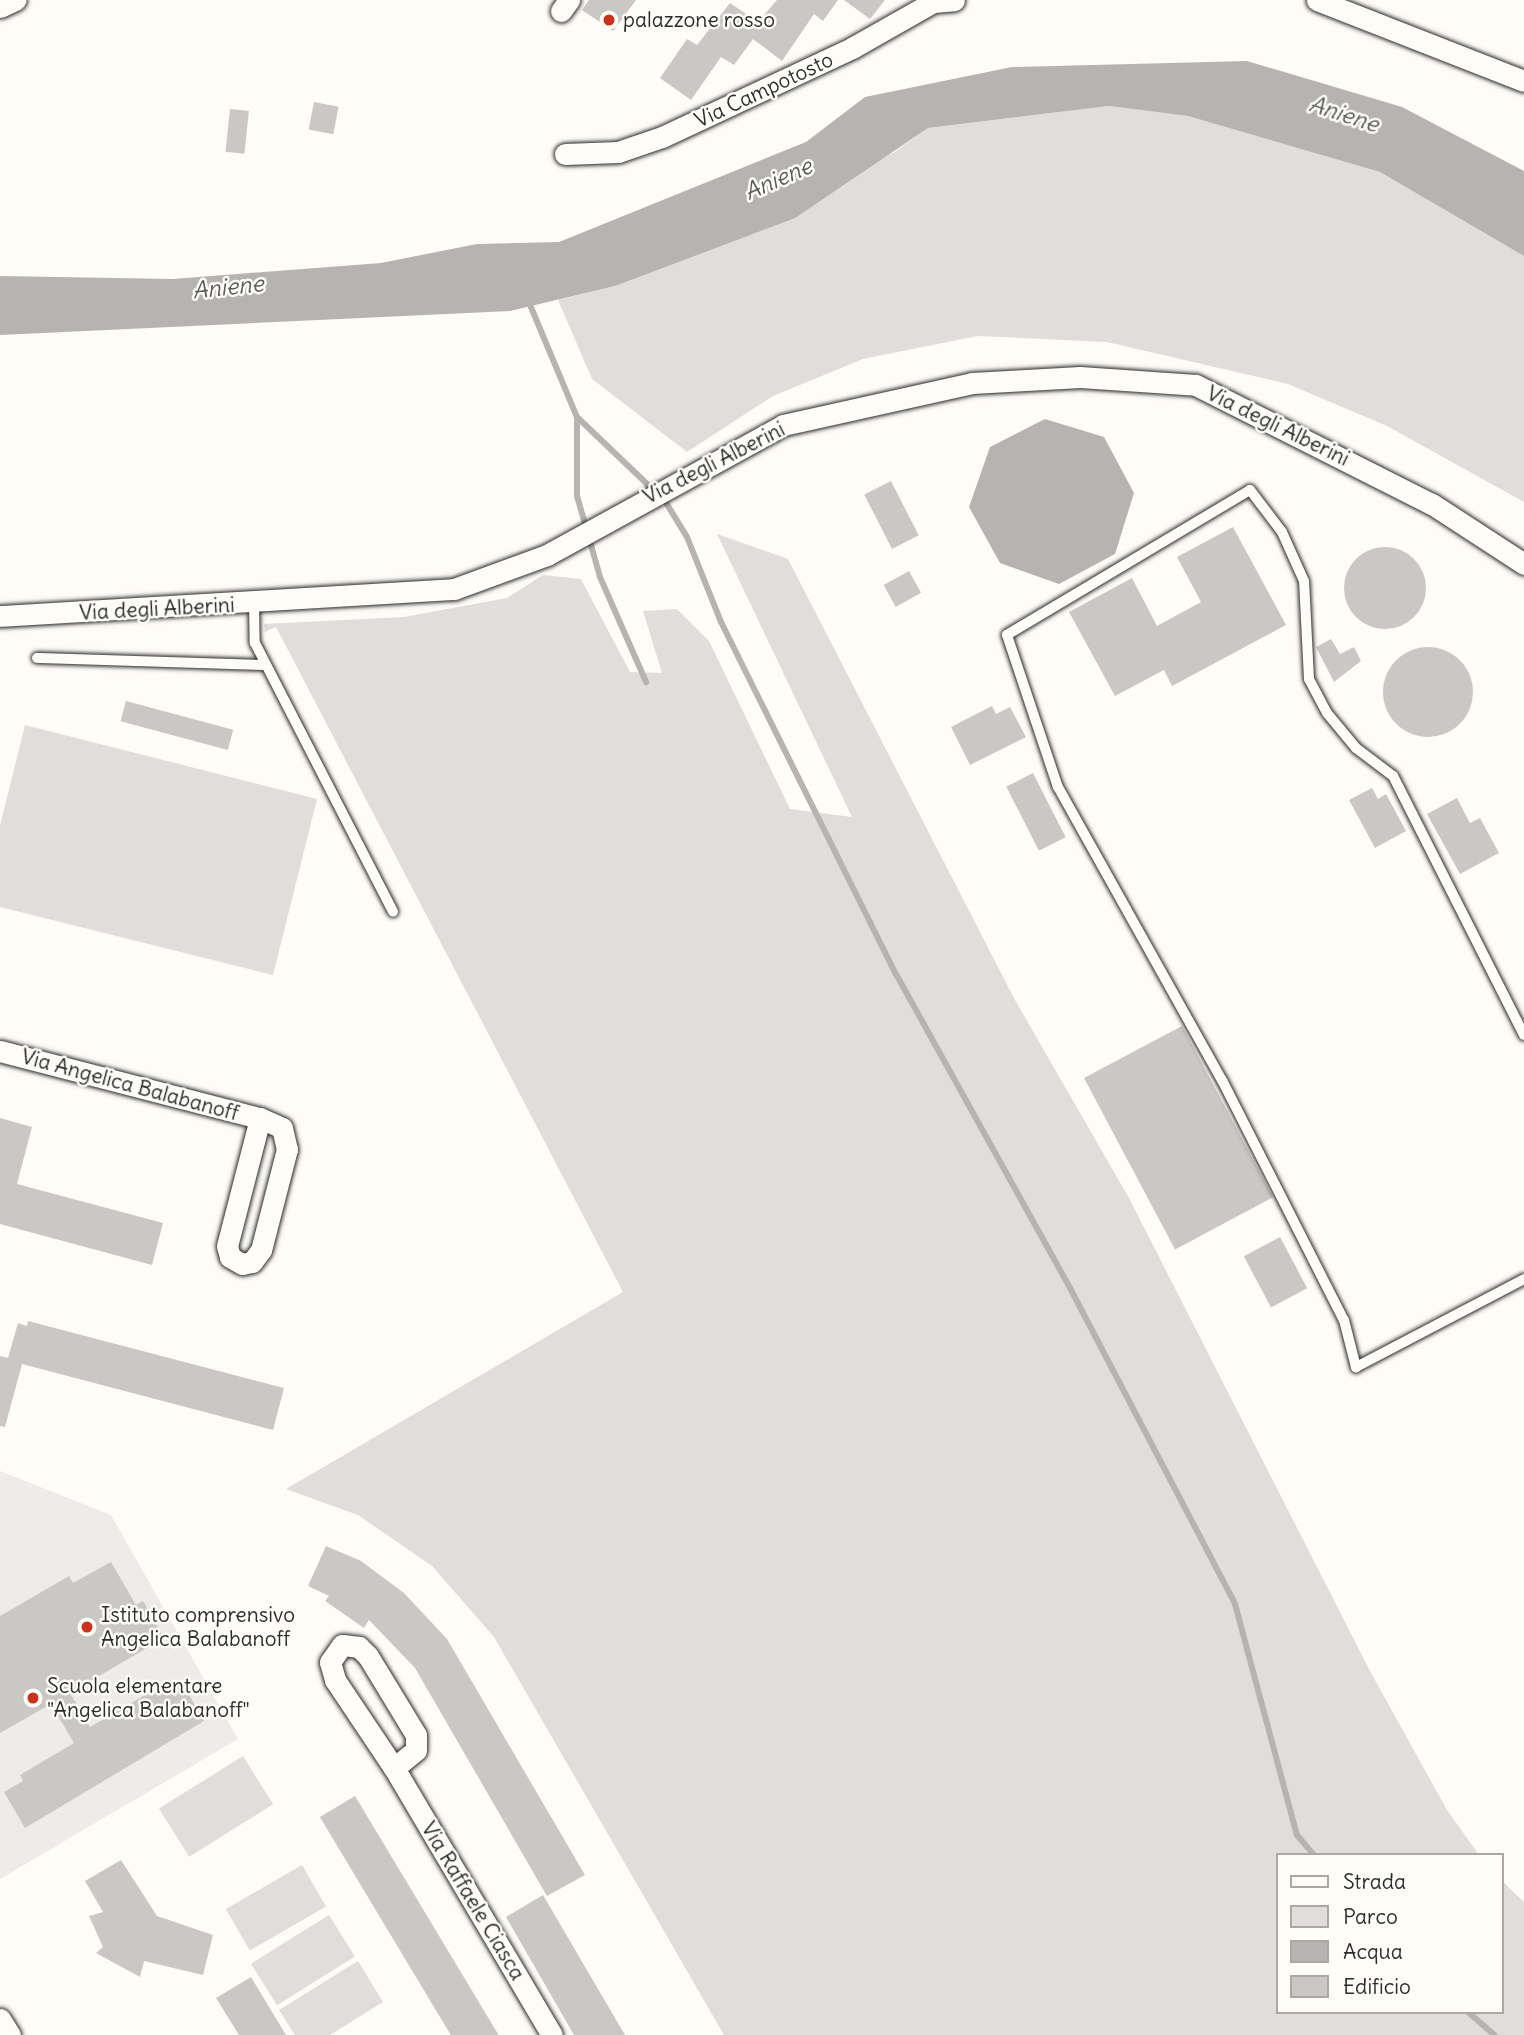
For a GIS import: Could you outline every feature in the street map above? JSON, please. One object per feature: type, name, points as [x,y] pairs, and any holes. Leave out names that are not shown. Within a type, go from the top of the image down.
[{"type":"street","points":[[1317,0],[1524,81]]},
{"type":"street","name":"Via Campotosto","points":[[565,154],[618,152],[662,137],[852,48],[940,1]]},
{"type":"street","name":"Via degli Alberini","points":[[0,616],[435,593],[499,576],[547,555],[664,488],[783,425],[972,383],[1080,377],[1196,385],[1432,504],[1524,564]]},
{"type":"street","name":"Via Angelica Balabanoff","points":[[0,1051],[260,1118],[282,1128],[288,1149],[261,1250],[252,1262],[242,1264],[230,1257],[227,1245],[260,1118]]},
{"type":"street","name":"Via Raffaele Ciasca","points":[[394,1768],[416,1750],[416,1735],[368,1656],[359,1647],[342,1645],[331,1658],[330,1671],[394,1768],[552,2035]]},
{"type":"street","points":[[0,2019],[10,2035]]},
{"type":"lane","points":[[1524,1035],[1393,776],[1356,748],[1327,713],[1309,678],[1304,580],[1282,532],[1250,490],[1007,635],[1058,787],[1222,1080],[1344,1320],[1356,1367],[1524,1279]]},
{"type":"lane","points":[[254,604],[255,643],[393,912]]},
{"type":"lane","points":[[37,658],[266,665]]},
{"type":"shaded area","name":"Istituto comprensivo Angelica Balabanoff","points":[[0,1471],[111,1515],[238,1739],[0,1879]]},
{"type":"green space","points":[[1109,106],[1188,116],[1380,172],[1524,256],[1524,502],[1387,426],[1288,384],[1107,342],[978,336],[863,359],[773,396],[687,452],[592,379],[558,300],[615,286],[893,153],[928,128]]},
{"type":"green space","points":[[717,534],[788,559],[1015,1000],[1129,1198],[1370,1671],[1447,1810],[1478,1853],[1276,1853],[1276,2014],[1503,2014],[1503,1882],[1524,1902],[1524,2035],[724,2035],[494,1637],[432,1566],[358,1515],[286,1489],[623,1292],[276,627],[265,632],[264,624],[404,617],[507,598],[543,575],[581,579],[630,672],[662,673],[643,611],[677,609],[709,641],[790,809],[852,817]]},
{"type":"green space","points":[[25,725],[317,799],[273,975],[0,907],[0,826]]},
{"type":"green space","points":[[243,1756],[273,1804],[189,1857],[159,1808]]},
{"type":"green space","points":[[302,1865],[326,1907],[250,1951],[226,1909]]},
{"type":"green space","points":[[329,1915],[355,1957],[277,2005],[251,1964]]},
{"type":"green space","points":[[358,1961],[383,2002],[330,2035],[295,2035],[279,2010]]},
{"type":"water","name":"Aniene","points":[[1247,61],[1402,107],[1524,171],[1524,256],[1380,172],[1188,116],[1109,106],[928,128],[795,218],[615,286],[510,311],[0,335],[0,276],[173,279],[381,263],[477,244],[559,242],[806,142],[865,97],[1012,67]]},
{"type":"water","points":[[1045,419],[1104,437],[1134,493],[1115,554],[1059,584],[1000,563],[969,507],[990,447]]},
{"type":"building","name":"palazzone rosso","points":[[589,0],[636,0],[613,31],[582,10]]},
{"type":"building","points":[[777,0],[838,0],[823,21],[814,14],[782,61],[753,39],[734,65],[721,57],[691,100],[660,78],[687,39],[697,45],[730,3],[758,22]]},
{"type":"building","points":[[844,0],[885,0],[870,19]]},
{"type":"building","points":[[314,102],[339,107],[333,134],[309,129]]},
{"type":"building","points":[[230,109],[249,111],[244,154],[226,152]]},
{"type":"building","points":[[891,481],[919,535],[892,549],[864,495]]},
{"type":"building","points":[[1233,527],[1286,625],[1172,686],[1164,670],[1115,696],[1069,612],[1132,578],[1157,626],[1201,602],[1177,557]]},
{"type":"building","points":[[1377,547],[1393,547],[1408,554],[1419,565],[1426,580],[1423,604],[1414,617],[1393,629],[1377,629],[1362,622],[1351,611],[1344,596],[1344,580],[1351,565],[1362,554]]},
{"type":"building","points":[[909,571],[921,593],[896,607],[884,585]]},
{"type":"building","points":[[1331,639],[1340,654],[1354,647],[1361,661],[1334,682],[1316,647]]},
{"type":"building","points":[[1428,647],[1445,651],[1460,660],[1469,675],[1473,692],[1469,709],[1460,724],[1445,733],[1428,737],[1411,733],[1396,724],[1387,709],[1383,692],[1387,675],[1396,660],[1411,651]]},
{"type":"building","points":[[126,701],[233,730],[228,750],[121,721]]},
{"type":"building","points":[[992,706],[996,714],[1010,707],[1026,737],[970,765],[951,727]]},
{"type":"building","points":[[1033,773],[1066,837],[1039,851],[1006,787]]},
{"type":"building","points":[[1372,788],[1378,799],[1386,794],[1406,831],[1375,848],[1349,800]]},
{"type":"building","points":[[1457,798],[1470,823],[1480,818],[1499,853],[1460,874],[1427,814]]},
{"type":"building","points":[[1182,1026],[1273,1197],[1175,1249],[1084,1078]]},
{"type":"building","points":[[0,1118],[32,1127],[17,1184],[163,1223],[152,1265],[0,1224]]},
{"type":"building","points":[[1280,1237],[1307,1288],[1271,1307],[1244,1256]]},
{"type":"building","points":[[28,1321],[284,1388],[273,1430],[22,1364],[5,1427],[0,1426],[0,1356],[8,1358],[18,1323],[27,1326]]},
{"type":"building","points":[[326,1546],[361,1561],[404,1593],[447,1639],[585,1875],[547,1896],[415,1668],[369,1620],[364,1628],[325,1601],[329,1596],[308,1586]]},
{"type":"building","name":"Scuola elementare \"Angelica Balabanoff\"","points":[[111,1562],[136,1605],[143,1601],[164,1638],[70,1693],[90,1727],[159,1687],[164,1695],[183,1684],[204,1721],[25,1828],[4,1792],[23,1781],[20,1775],[74,1743],[51,1704],[0,1733],[0,1616],[69,1576],[73,1583]]},
{"type":"building","points":[[355,1796],[499,2035],[451,2035],[320,1817]]},
{"type":"building","points":[[121,1860],[157,1916],[213,1935],[203,1975],[144,1961],[140,1977],[96,1953],[103,1947],[89,1916],[103,1912],[85,1881]]},
{"type":"building","points":[[543,1895],[625,2035],[574,2035],[506,1917]]},
{"type":"building","points":[[251,1977],[286,2035],[239,2035],[216,1998]]},
{"type":"waterway","points":[[528,300],[577,417],[665,501],[687,537],[721,622],[896,974],[1070,1288],[1235,1604],[1297,1835],[1312,1853]]},
{"type":"waterway","points":[[577,417],[577,496],[586,528]]},
{"type":"waterway","points":[[589,538],[600,577],[646,682]]},
{"type":"waterway","points":[[1470,2014],[1494,2035]]},
{"type":"place","name":"palazzone rosso","points":[[609,20]]},
{"type":"place","name":"Istituto comprensivo Angelica Balabanoff","points":[[87,1627]]},
{"type":"place","name":"Scuola elementare \"Angelica Balabanoff\"","points":[[33,1698]]}]
